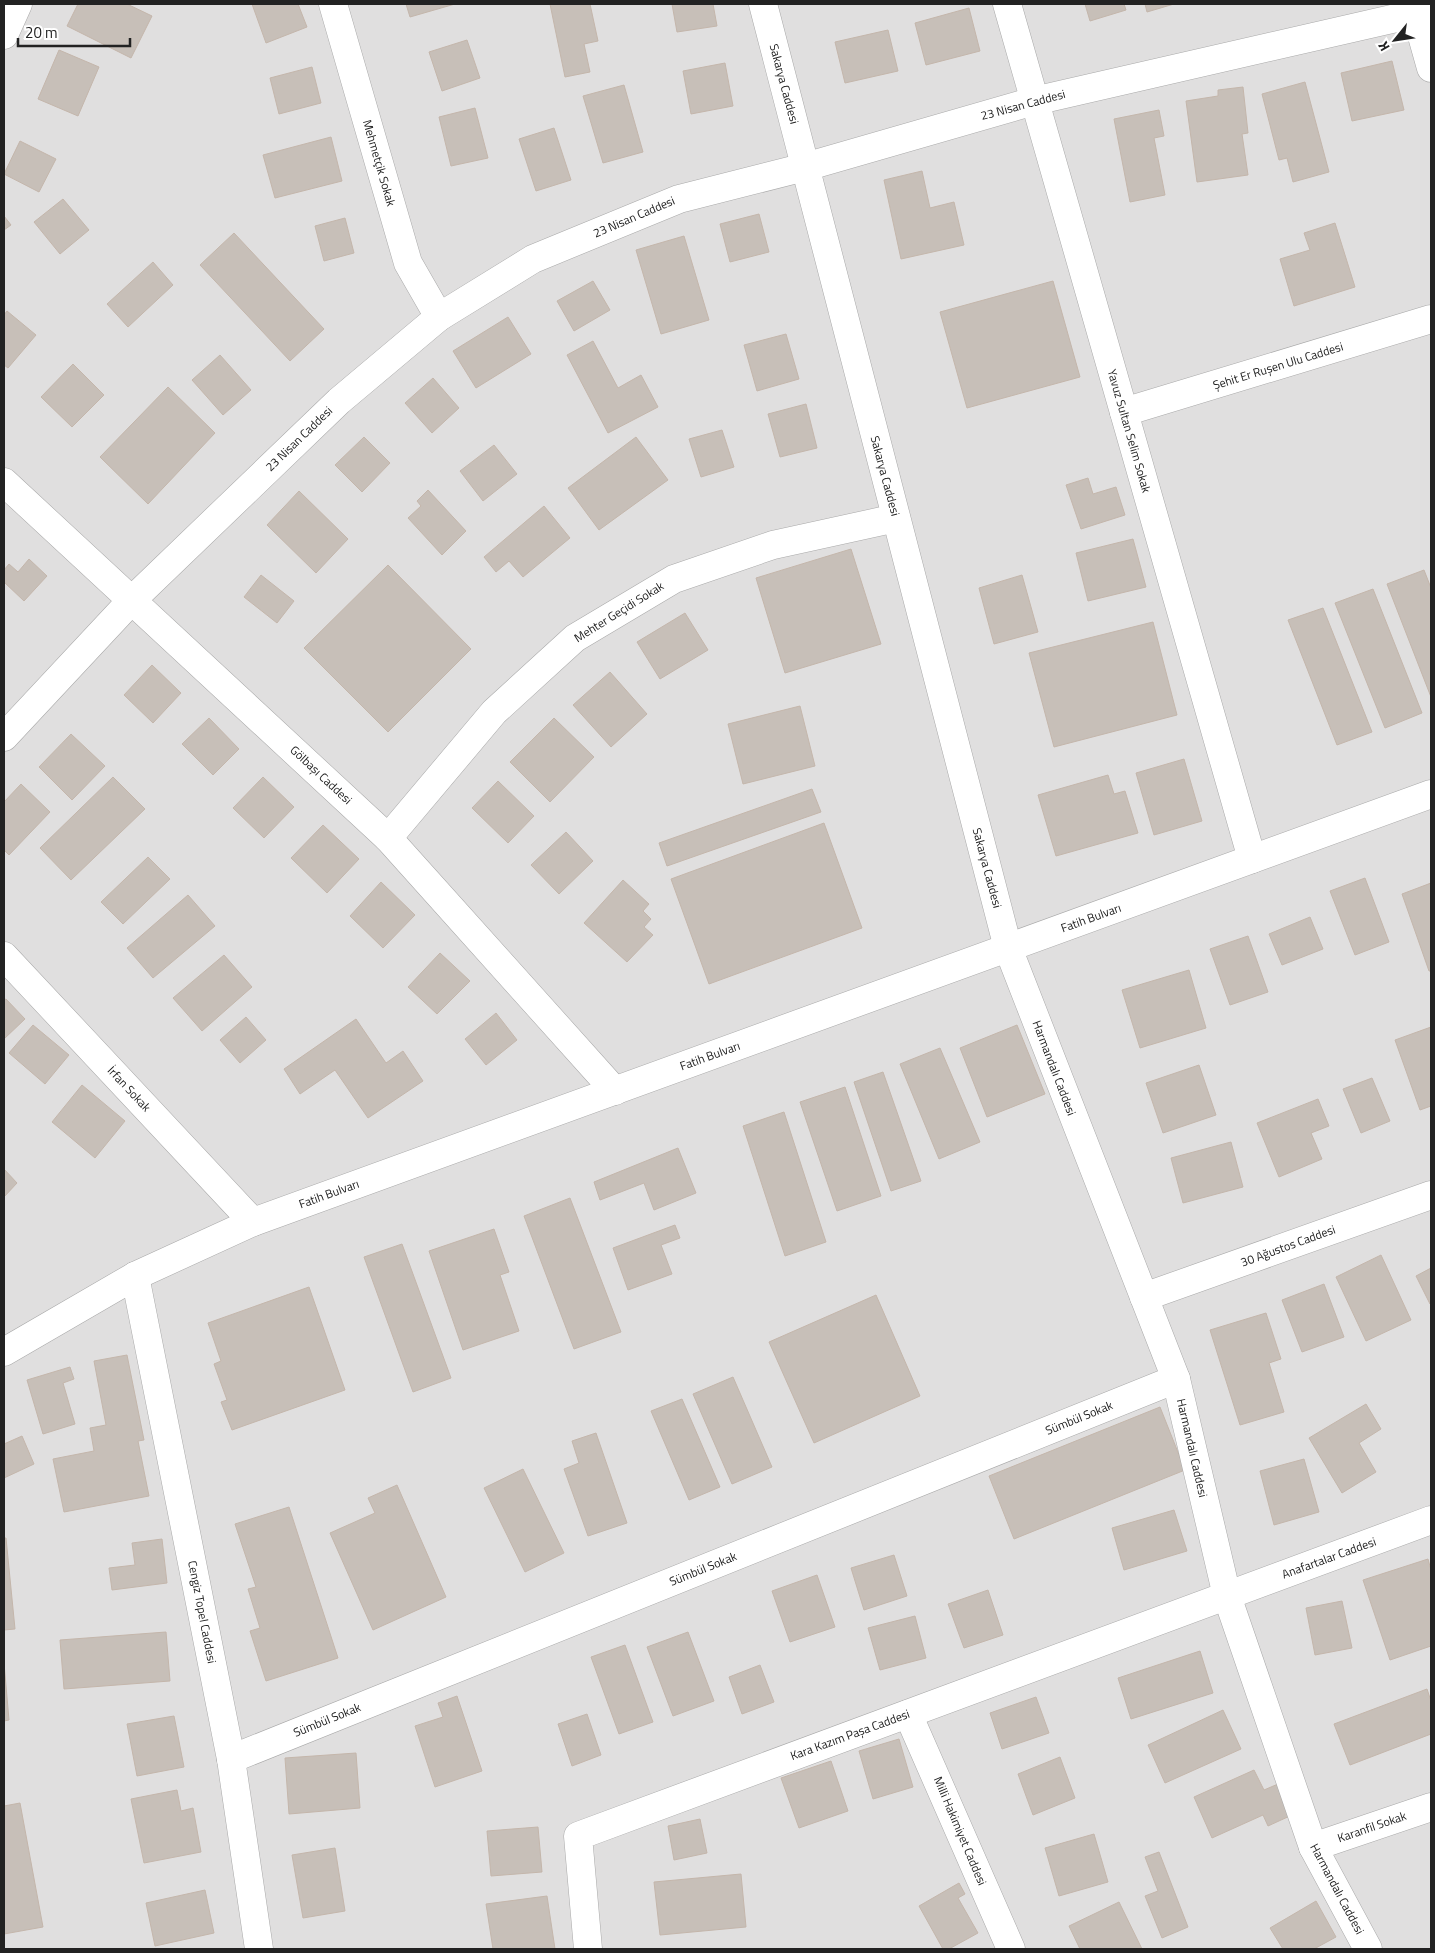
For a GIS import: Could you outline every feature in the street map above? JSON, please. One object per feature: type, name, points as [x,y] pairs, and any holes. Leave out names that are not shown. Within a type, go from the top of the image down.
[{"type":"street","points":[[4,35],[18,4]]},
{"type":"street","name":"Mehmetçik Sokak","points":[[333,4],[408,263],[439,317]]},
{"type":"street","name":"Sakarya Caddesi","points":[[763,4],[1008,948]]},
{"type":"street","name":"Yavuz Sultan Selim Sokak","points":[[1007,4],[1252,859]]},
{"type":"street","points":[[1420,9],[1431,68]]},
{"type":"street","name":"23 Nisan Caddesi","points":[[4,737],[131,601],[338,401],[439,317],[533,259],[678,199],[805,167],[1034,101],[1420,9]]},
{"type":"street","name":"Şehit Er Ruşen Ulu Caddesi","points":[[1124,412],[1431,319]]},
{"type":"street","name":"Gölbaşı Caddesi","points":[[4,482],[388,838],[615,1091]]},
{"type":"street","name":"Mehter Geçidi Sokak","points":[[388,838],[494,712],[575,638],[674,579],[773,545],[896,518]]},
{"type":"street","name":"Fatih Bulvarı","points":[[4,1352],[135,1276],[253,1222],[1431,794]]},
{"type":"street","name":"Harmandalı Caddesi","points":[[1008,948],[1176,1379],[1227,1596],[1313,1847],[1368,1949]]},
{"type":"street","name":"İrfan Sokak","points":[[4,956],[253,1222]]},
{"type":"street","name":"30 Ağustos Caddesi","points":[[1144,1297],[1431,1195]]},
{"type":"street","name":"Cengiz Topel Caddesi","points":[[135,1276],[230,1759],[259,1949]]},
{"type":"street","name":"Sümbül Sokak","points":[[230,1759],[1176,1379]]},
{"type":"street","name":"Anafartalar Caddesi","points":[[1227,1596],[1431,1520]]},
{"type":"street","name":"Kara Kazım Paşa Caddesi","points":[[588,1949],[578,1836],[1227,1596]]},
{"type":"street","name":"Milli Hakimiyet Caddesi","points":[[908,1714],[1011,1949]]},
{"type":"street","name":"Karanfil Sokak","points":[[1313,1847],[1431,1807]]},
{"type":"shaded area","points":[[4,4],[1431,4],[1431,1949],[4,1949]]},
{"type":"building","points":[[78,4],[127,4],[152,16],[131,58],[67,26]]},
{"type":"building","points":[[252,4],[298,4],[307,27],[266,43]]},
{"type":"building","points":[[406,4],[455,4],[410,17]]},
{"type":"building","points":[[550,4],[590,4],[598,41],[584,44],[590,72],[565,77]]},
{"type":"building","points":[[672,4],[713,4],[717,26],[677,32]]},
{"type":"building","points":[[1085,4],[1124,4],[1126,10],[1090,21]]},
{"type":"building","points":[[1145,4],[1174,4],[1147,12]]},
{"type":"building","points":[[969,8],[980,51],[926,65],[915,23]]},
{"type":"building","points":[[888,30],[898,71],[845,83],[835,42]]},
{"type":"building","points":[[467,40],[480,78],[442,91],[429,52]]},
{"type":"building","points":[[59,50],[99,67],[78,116],[38,99]]},
{"type":"building","points":[[1392,61],[1404,110],[1352,121],[1341,73]]},
{"type":"building","points":[[725,63],[733,106],[691,114],[683,71]]},
{"type":"building","points":[[312,67],[321,103],[279,114],[270,78]]},
{"type":"building","points":[[1305,82],[1329,172],[1293,182],[1287,158],[1279,160],[1262,94]]},
{"type":"building","points":[[624,85],[643,152],[603,163],[583,96]]},
{"type":"building","points":[[1243,87],[1248,133],[1242,134],[1248,175],[1197,182],[1186,101],[1218,96],[1218,90]]},
{"type":"building","points":[[475,108],[488,158],[451,166],[439,117]]},
{"type":"building","points":[[1159,110],[1164,136],[1154,138],[1165,195],[1130,202],[1114,119]]},
{"type":"building","points":[[554,128],[571,180],[536,191],[519,139]]},
{"type":"building","points":[[331,137],[342,181],[275,198],[263,155]]},
{"type":"building","points":[[20,141],[56,159],[39,192],[4,174]]},
{"type":"building","points":[[922,171],[930,208],[954,202],[964,245],[901,259],[884,180]]},
{"type":"building","points":[[63,199],[89,230],[60,254],[34,222]]},
{"type":"building","points":[[759,214],[769,252],[730,262],[720,224]]},
{"type":"building","points":[[4,216],[11,225],[4,230]]},
{"type":"building","points":[[345,218],[354,253],[324,261],[315,226]]},
{"type":"building","points":[[1335,223],[1355,287],[1294,306],[1280,259],[1310,250],[1304,233]]},
{"type":"building","points":[[234,233],[324,329],[290,361],[200,265]]},
{"type":"building","points":[[684,236],[709,320],[661,334],[636,250]]},
{"type":"building","points":[[153,262],[173,285],[128,327],[107,304]]},
{"type":"building","points":[[593,281],[610,310],[574,331],[557,301]]},
{"type":"building","points":[[1053,281],[1080,377],[967,408],[940,312]]},
{"type":"building","points":[[7,311],[36,335],[8,368],[4,365],[4,315]]},
{"type":"building","points":[[508,317],[531,354],[476,388],[453,351]]},
{"type":"building","points":[[786,334],[799,379],[757,391],[744,345]]},
{"type":"building","points":[[593,341],[618,388],[641,375],[658,407],[608,433],[567,355]]},
{"type":"building","points":[[220,355],[251,390],[223,415],[192,380]]},
{"type":"building","points":[[73,364],[104,395],[72,427],[41,397]]},
{"type":"building","points":[[433,378],[459,408],[432,433],[405,403]]},
{"type":"building","points":[[168,387],[215,433],[148,504],[100,457]]},
{"type":"building","points":[[806,404],[817,448],[780,457],[768,414]]},
{"type":"building","points":[[722,430],[734,467],[701,477],[689,439]]},
{"type":"building","points":[[364,437],[390,463],[362,492],[335,465]]},
{"type":"building","points":[[636,437],[668,480],[599,530],[568,488]]},
{"type":"building","points":[[494,445],[517,474],[483,501],[460,471]]},
{"type":"building","points":[[1088,478],[1093,494],[1116,487],[1125,515],[1081,529],[1066,485]]},
{"type":"building","points":[[428,490],[466,531],[442,555],[408,518],[421,506],[417,501]]},
{"type":"building","points":[[299,491],[348,539],[316,573],[267,525]]},
{"type":"building","points":[[544,506],[570,538],[523,577],[509,561],[496,572],[484,557]]},
{"type":"building","points":[[1133,539],[1146,587],[1088,601],[1076,553]]},
{"type":"building","points":[[851,549],[881,644],[785,673],[756,578]]},
{"type":"building","points":[[29,559],[47,576],[24,601],[4,582],[4,570],[9,564],[18,572]]},
{"type":"building","points":[[388,565],[471,649],[388,732],[304,648]]},
{"type":"building","points":[[1424,570],[1431,588],[1431,697],[1387,584]]},
{"type":"building","points":[[261,575],[294,601],[277,623],[244,597]]},
{"type":"building","points":[[1022,575],[1038,632],[994,644],[979,588]]},
{"type":"building","points":[[1373,589],[1422,713],[1385,728],[1335,603]]},
{"type":"building","points":[[1323,608],[1372,732],[1337,745],[1288,620]]},
{"type":"building","points":[[685,613],[708,650],[660,679],[637,642]]},
{"type":"building","points":[[1153,622],[1177,715],[1054,747],[1029,653]]},
{"type":"building","points":[[152,665],[181,693],[153,723],[124,695]]},
{"type":"building","points":[[610,672],[647,714],[611,747],[573,705]]},
{"type":"building","points":[[800,706],[815,766],[743,784],[728,724]]},
{"type":"building","points":[[209,718],[239,749],[213,775],[182,744]]},
{"type":"building","points":[[554,718],[594,757],[550,802],[510,762]]},
{"type":"building","points":[[71,734],[105,766],[72,800],[39,767]]},
{"type":"building","points":[[1184,759],[1202,821],[1154,835],[1136,773]]},
{"type":"building","points":[[1108,775],[1114,794],[1125,791],[1138,833],[1056,856],[1038,795]]},
{"type":"building","points":[[113,777],[145,809],[71,880],[40,848]]},
{"type":"building","points":[[263,777],[294,807],[264,838],[233,808]]},
{"type":"building","points":[[498,781],[534,816],[508,843],[472,808]]},
{"type":"building","points":[[21,784],[50,812],[9,855],[4,850],[4,802]]},
{"type":"building","points":[[812,789],[821,812],[667,866],[659,843]]},
{"type":"building","points":[[824,823],[862,928],[709,984],[671,879]]},
{"type":"building","points":[[323,825],[359,859],[327,893],[291,858]]},
{"type":"building","points":[[566,832],[593,861],[559,894],[531,865]]},
{"type":"building","points":[[148,857],[170,879],[123,924],[101,902]]},
{"type":"building","points":[[1365,878],[1389,942],[1355,955],[1330,891]]},
{"type":"building","points":[[623,880],[649,904],[643,911],[651,919],[644,927],[653,935],[627,962],[584,923]]},
{"type":"building","points":[[381,882],[415,915],[383,948],[350,916]]},
{"type":"building","points":[[1431,883],[1431,971],[1429,971],[1402,894]]},
{"type":"building","points":[[188,895],[215,926],[153,978],[127,948]]},
{"type":"building","points":[[1310,917],[1323,949],[1282,965],[1269,934]]},
{"type":"building","points":[[1248,936],[1268,992],[1230,1005],[1210,949]]},
{"type":"building","points":[[440,953],[470,981],[437,1014],[408,987]]},
{"type":"building","points":[[224,955],[252,987],[202,1031],[173,998]]},
{"type":"building","points":[[1189,970],[1206,1028],[1140,1048],[1122,990]]},
{"type":"building","points":[[6,999],[25,1019],[4,1039],[4,1000]]},
{"type":"building","points":[[496,1013],[517,1040],[486,1065],[465,1039]]},
{"type":"building","points":[[246,1017],[266,1040],[240,1063],[220,1040]]},
{"type":"building","points":[[356,1019],[386,1063],[403,1051],[423,1081],[368,1118],[335,1070],[300,1094],[284,1069]]},
{"type":"building","points":[[33,1025],[69,1055],[45,1084],[9,1053]]},
{"type":"building","points":[[1017,1025],[1045,1094],[987,1117],[960,1048]]},
{"type":"building","points":[[1431,1027],[1431,1106],[1420,1110],[1395,1040]]},
{"type":"building","points":[[940,1048],[980,1142],[939,1159],[900,1064]]},
{"type":"building","points":[[1199,1065],[1216,1115],[1163,1133],[1146,1083]]},
{"type":"building","points":[[883,1072],[921,1181],[891,1191],[854,1082]]},
{"type":"building","points":[[1372,1078],[1390,1121],[1361,1133],[1343,1089]]},
{"type":"building","points":[[82,1085],[125,1121],[95,1158],[52,1122]]},
{"type":"building","points":[[845,1087],[881,1196],[837,1211],[800,1102]]},
{"type":"building","points":[[1318,1099],[1329,1126],[1311,1133],[1322,1159],[1279,1177],[1257,1123]]},
{"type":"building","points":[[784,1112],[826,1242],[785,1256],[743,1126]]},
{"type":"building","points":[[1231,1142],[1243,1187],[1183,1203],[1171,1158]]},
{"type":"building","points":[[678,1148],[696,1193],[654,1210],[644,1183],[600,1200],[594,1182]]},
{"type":"building","points":[[4,1169],[17,1183],[4,1197]]},
{"type":"building","points":[[570,1198],[621,1332],[574,1349],[524,1216]]},
{"type":"building","points":[[675,1225],[680,1238],[661,1245],[672,1274],[628,1290],[613,1248]]},
{"type":"building","points":[[494,1229],[509,1272],[500,1275],[519,1331],[463,1350],[429,1251]]},
{"type":"building","points":[[402,1244],[451,1378],[413,1392],[364,1257]]},
{"type":"building","points":[[1381,1255],[1411,1320],[1366,1341],[1336,1277]]},
{"type":"building","points":[[1431,1268],[1431,1303],[1430,1304],[1416,1276]]},
{"type":"building","points":[[1324,1284],[1344,1337],[1302,1352],[1282,1300]]},
{"type":"building","points":[[309,1287],[345,1390],[232,1430],[221,1402],[227,1400],[214,1364],[221,1361],[208,1323]]},
{"type":"building","points":[[876,1295],[920,1396],[814,1443],[769,1342]]},
{"type":"building","points":[[1266,1313],[1281,1359],[1269,1363],[1284,1412],[1240,1425],[1210,1330]]},
{"type":"building","points":[[127,1355],[144,1440],[138,1441],[149,1496],[64,1512],[53,1459],[94,1451],[90,1428],[106,1425],[94,1361]]},
{"type":"building","points":[[70,1367],[74,1379],[63,1383],[75,1424],[43,1434],[27,1380]]},
{"type":"building","points":[[733,1377],[772,1467],[732,1484],[693,1394]]},
{"type":"building","points":[[682,1399],[720,1487],[689,1500],[651,1411]]},
{"type":"building","points":[[1366,1404],[1381,1429],[1359,1443],[1376,1472],[1342,1493],[1309,1438]]},
{"type":"building","points":[[1160,1407],[1185,1470],[1014,1539],[989,1476]]},
{"type":"building","points":[[596,1433],[627,1523],[588,1536],[564,1469],[579,1463],[572,1441]]},
{"type":"building","points":[[22,1436],[34,1464],[4,1478],[4,1444]]},
{"type":"building","points":[[1304,1459],[1319,1512],[1274,1525],[1260,1471]]},
{"type":"building","points":[[523,1469],[564,1553],[525,1572],[484,1488]]},
{"type":"building","points":[[397,1485],[446,1597],[373,1630],[330,1533],[375,1513],[368,1498]]},
{"type":"building","points":[[289,1507],[338,1658],[266,1681],[250,1631],[260,1628],[248,1589],[256,1587],[235,1524]]},
{"type":"building","points":[[1174,1510],[1187,1551],[1124,1570],[1112,1528]]},
{"type":"building","points":[[4,1538],[6,1538],[15,1629],[4,1630]]},
{"type":"building","points":[[162,1539],[167,1583],[112,1590],[109,1568],[135,1565],[132,1543]]},
{"type":"building","points":[[894,1555],[907,1596],[864,1610],[851,1568]]},
{"type":"building","points":[[1428,1559],[1431,1570],[1431,1646],[1390,1660],[1363,1580]]},
{"type":"building","points":[[817,1575],[835,1627],[790,1642],[772,1591]]},
{"type":"building","points":[[988,1590],[1003,1635],[964,1648],[948,1604]]},
{"type":"building","points":[[1342,1601],[1352,1648],[1315,1655],[1306,1608]]},
{"type":"building","points":[[915,1616],[926,1658],[880,1670],[868,1628]]},
{"type":"building","points":[[166,1632],[170,1681],[64,1689],[60,1640]]},
{"type":"building","points":[[688,1632],[714,1701],[673,1716],[647,1647]]},
{"type":"building","points":[[625,1645],[653,1722],[619,1734],[591,1657]]},
{"type":"building","points":[[1200,1651],[1213,1693],[1131,1719],[1118,1678]]},
{"type":"building","points":[[4,1663],[9,1720],[4,1721]]},
{"type":"building","points":[[760,1665],[774,1702],[742,1714],[729,1677]]},
{"type":"building","points":[[1427,1689],[1431,1701],[1431,1734],[1350,1765],[1334,1724]]},
{"type":"building","points":[[457,1696],[482,1771],[435,1787],[415,1726],[443,1717],[438,1703]]},
{"type":"building","points":[[1036,1697],[1049,1733],[1002,1749],[990,1713]]},
{"type":"building","points":[[1223,1710],[1241,1749],[1165,1783],[1148,1745]]},
{"type":"building","points":[[587,1714],[601,1755],[572,1766],[558,1724]]},
{"type":"building","points":[[174,1716],[184,1767],[137,1776],[127,1724]]},
{"type":"building","points":[[899,1739],[913,1787],[873,1799],[859,1751]]},
{"type":"building","points":[[356,1753],[360,1808],[289,1814],[285,1758]]},
{"type":"building","points":[[1060,1757],[1075,1798],[1033,1815],[1018,1774]]},
{"type":"building","points":[[831,1761],[848,1811],[799,1828],[781,1778]]},
{"type":"building","points":[[1254,1770],[1264,1790],[1278,1784],[1292,1815],[1268,1826],[1263,1815],[1212,1838],[1194,1797]]},
{"type":"building","points":[[177,1790],[181,1811],[193,1808],[201,1852],[144,1863],[131,1799]]},
{"type":"building","points":[[20,1803],[43,1927],[4,1934],[4,1806]]},
{"type":"building","points":[[700,1819],[707,1853],[674,1860],[668,1826]]},
{"type":"building","points":[[538,1827],[542,1872],[491,1876],[487,1831]]},
{"type":"building","points":[[1094,1834],[1108,1882],[1059,1896],[1045,1848]]},
{"type":"building","points":[[335,1848],[345,1911],[303,1918],[292,1855]]},
{"type":"building","points":[[1159,1852],[1188,1927],[1162,1938],[1145,1896],[1158,1891],[1145,1857]]},
{"type":"building","points":[[741,1874],[746,1927],[660,1935],[654,1882]]},
{"type":"building","points":[[959,1883],[965,1894],[958,1898],[978,1933],[949,1949],[943,1949],[919,1906]]},
{"type":"building","points":[[205,1890],[214,1933],[155,1946],[146,1903]]},
{"type":"building","points":[[547,1896],[555,1949],[493,1949],[486,1904]]},
{"type":"building","points":[[1316,1901],[1336,1937],[1314,1949],[1283,1949],[1270,1928]]},
{"type":"building","points":[[1119,1902],[1142,1949],[1080,1949],[1069,1926]]}]
